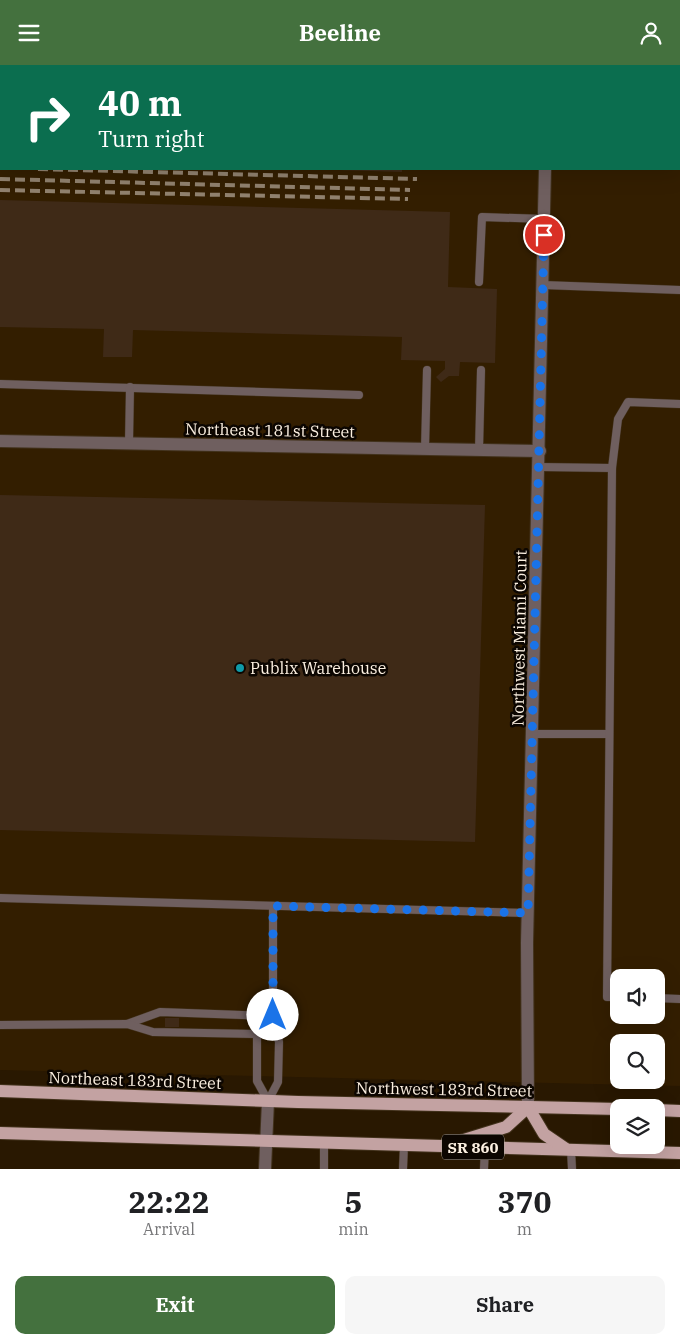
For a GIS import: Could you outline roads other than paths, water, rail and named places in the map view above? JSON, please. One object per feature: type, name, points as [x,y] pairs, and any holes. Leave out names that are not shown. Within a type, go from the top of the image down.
[{"type":"main road","name":"Northeast 183rd Street","points":[[0,1091],[268,1101]]},
{"type":"main road","name":"Northwest 183rd Street","points":[[268,1101],[610,1109]]},
{"type":"main road","points":[[444,1147],[506,1127],[528,1107],[544,1134],[569,1150]]},
{"type":"main road","points":[[665,1110],[680,1111]]},
{"type":"main road","name":"SR 860","points":[[0,1133],[680,1153]]},
{"type":"street","name":"Northwest Miami Court","points":[[528,1107],[528,913],[546,170]]},
{"type":"street","name":"Northeast 181st Street","points":[[0,441],[540,451]]},
{"type":"street","points":[[265,1169],[268,1101]]},
{"type":"lane","points":[[479,283],[482,217],[544,219]]},
{"type":"lane","points":[[543,285],[680,290]]},
{"type":"lane","points":[[425,449],[427,370]]},
{"type":"lane","points":[[479,450],[481,371]]},
{"type":"lane","points":[[0,384],[359,395]]},
{"type":"lane","points":[[129,443],[130,387]]},
{"type":"lane","points":[[610,997],[607,997],[612,468],[618,419],[628,402],[680,404]]},
{"type":"lane","points":[[539,467],[612,468]]},
{"type":"lane","points":[[533,733],[609,734]]},
{"type":"lane","points":[[0,898],[528,913]]},
{"type":"lane","points":[[268,1101],[278,1082],[279,1042],[273,1015],[273,906]]},
{"type":"lane","points":[[665,998],[680,999]]},
{"type":"lane","points":[[126,1024],[160,1012],[273,1015]]},
{"type":"lane","points":[[0,1025],[126,1024],[153,1032],[257,1034],[257,1081],[268,1101]]},
{"type":"lane","points":[[324,1143],[324,1169]]},
{"type":"lane","points":[[403,1169],[404,1145]]},
{"type":"lane","points":[[484,1169],[485,1147]]},
{"type":"lane","points":[[569,1150],[572,1169]]},
{"type":"railway","points":[[76,170],[417,179]]},
{"type":"railway","points":[[0,179],[410,190]]},
{"type":"railway","points":[[0,190],[408,199]]},
{"type":"place","name":"Publix Warehouse","points":[[240,668]]}]
